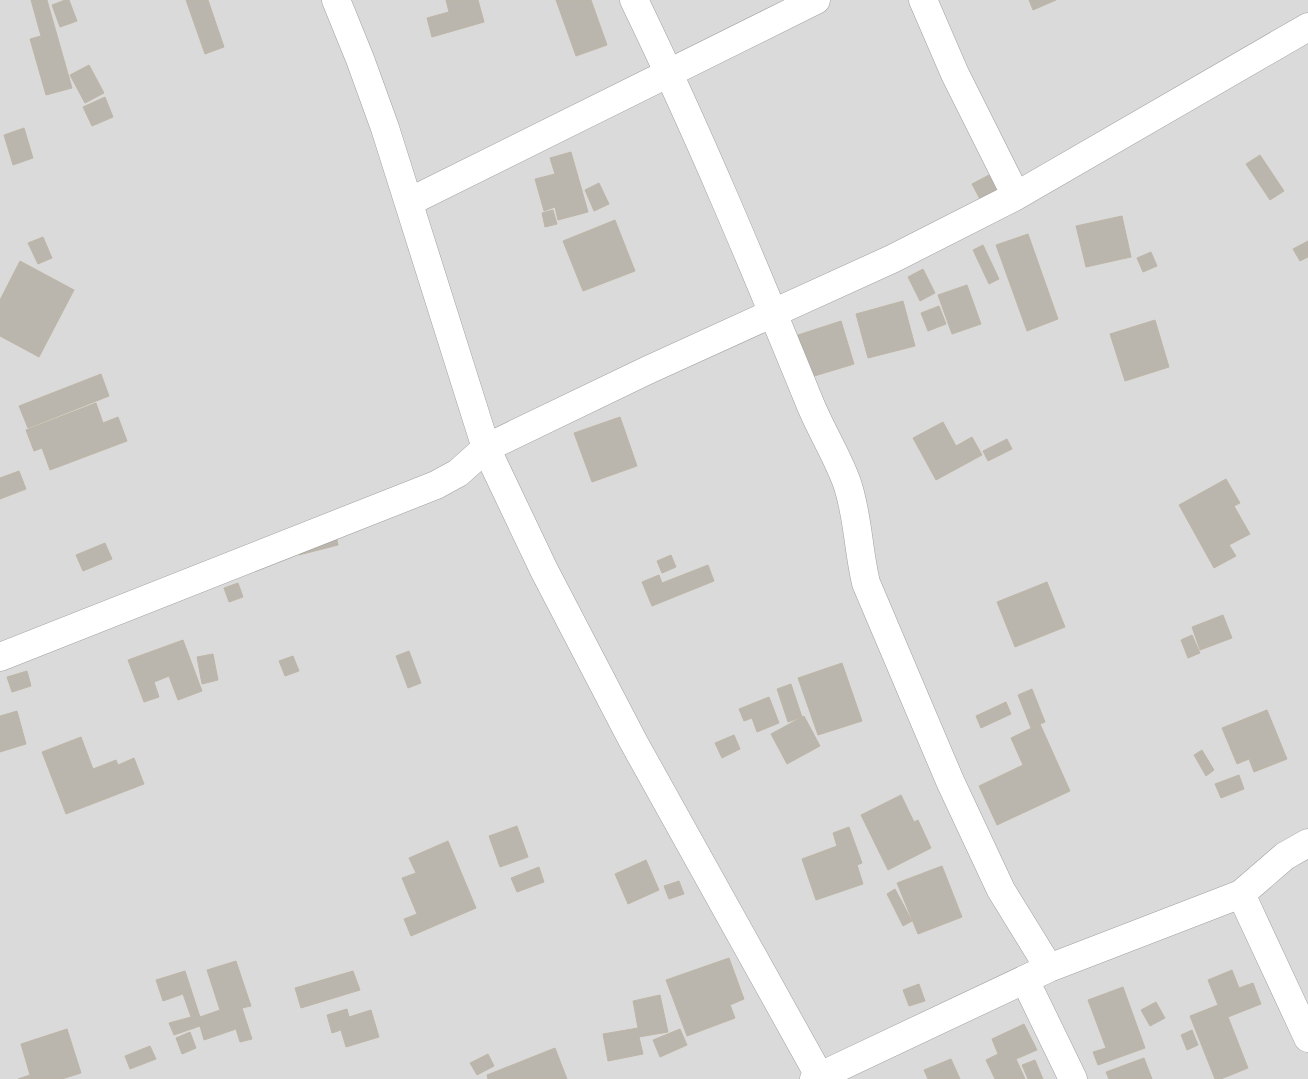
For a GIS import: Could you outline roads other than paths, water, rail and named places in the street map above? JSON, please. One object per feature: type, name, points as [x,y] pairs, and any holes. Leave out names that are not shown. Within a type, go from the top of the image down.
[{"type":"street","points":[[336,0],[360,59],[409,202],[486,448],[544,570],[633,741],[818,1078],[1037,974],[1241,894],[1285,856],[1308,843]]},
{"type":"street","points":[[634,0],[669,74],[774,313],[810,404],[847,482],[853,505],[859,554],[866,583],[950,781],[1001,890],[1037,974],[1073,1079]]},
{"type":"street","points":[[409,202],[816,0]]},
{"type":"street","points":[[923,0],[956,74],[1016,196]]},
{"type":"street","points":[[0,657],[436,485],[458,472],[486,448],[648,370],[892,259],[1016,196],[1308,27]]},
{"type":"street","points":[[1241,894],[1308,1038]]}]
